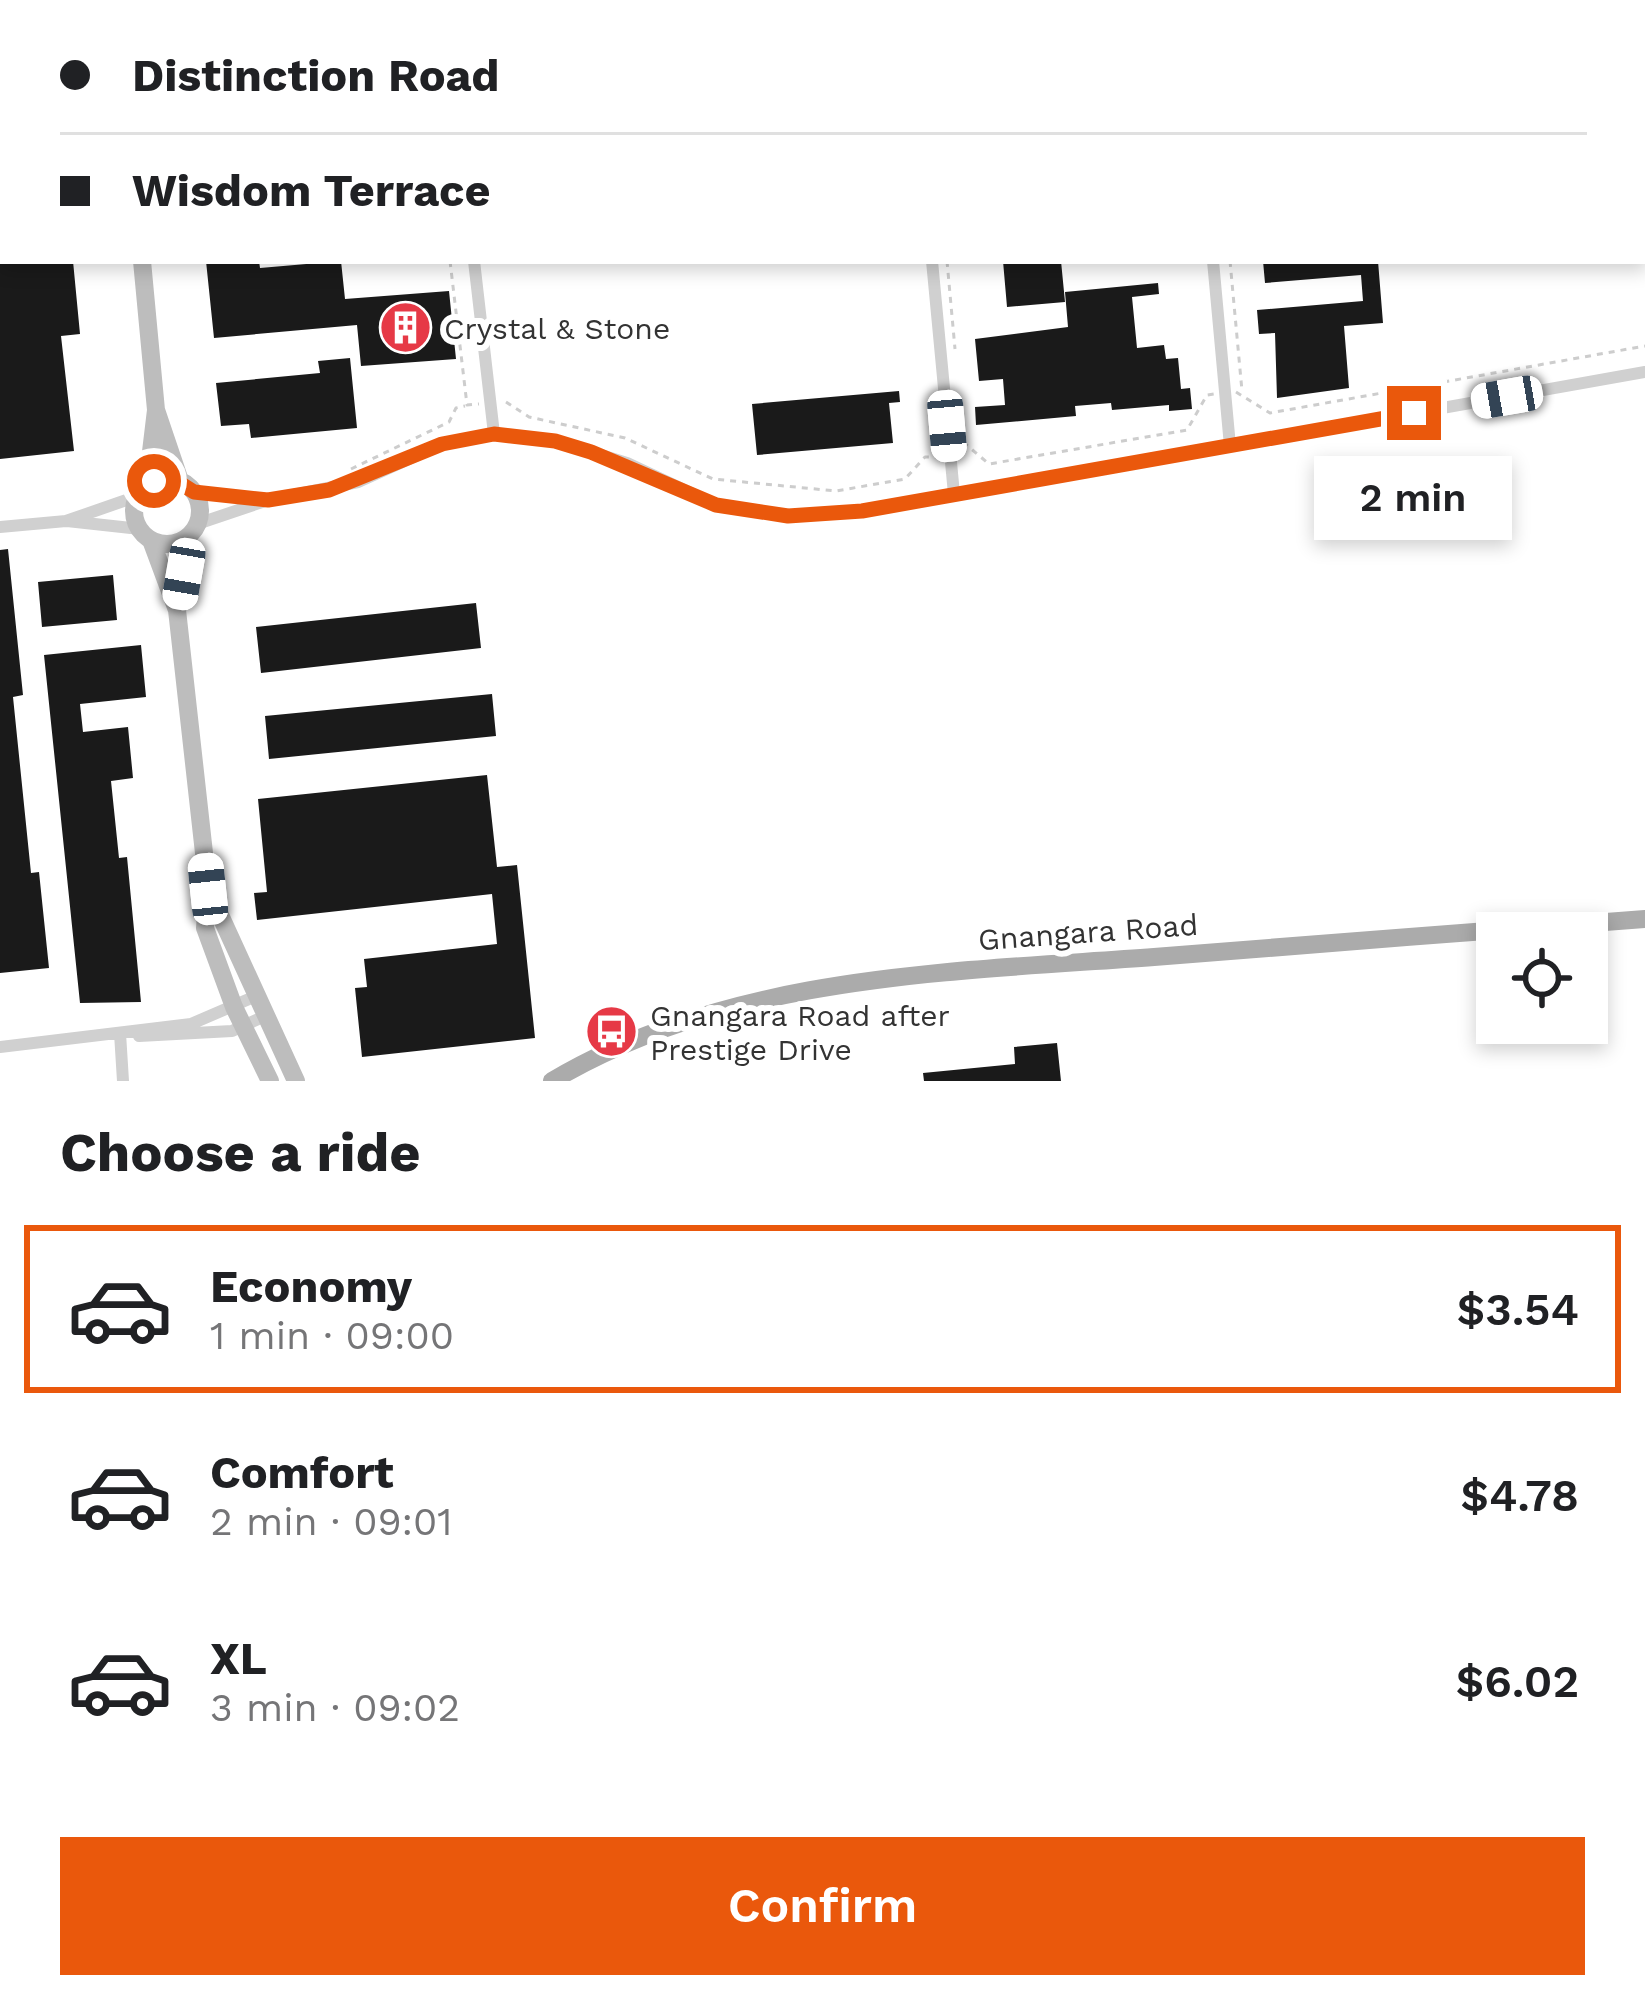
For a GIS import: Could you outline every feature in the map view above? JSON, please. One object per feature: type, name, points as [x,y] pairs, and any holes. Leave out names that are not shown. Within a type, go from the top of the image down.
[{"type":"main road","name":"Gnangara Road","points":[[552,1081],[611,1049],[801,990],[951,972],[1645,919]]},
{"type":"street","points":[[142,264],[156,410],[134,512],[178,610]]},
{"type":"street","points":[[474,264],[494,434]]},
{"type":"street","points":[[932,264],[954,494]]},
{"type":"street","points":[[1213,264],[1230,446]]},
{"type":"street","points":[[0,527],[66,521],[174,543],[191,531],[268,500],[329,490],[442,444],[494,434],[555,441],[627,463],[716,505],[788,516],[862,511],[1645,372]]},
{"type":"street","points":[[156,410],[187,487],[191,531],[178,610],[208,889],[205,928],[242,1027],[270,1081]]},
{"type":"street","points":[[66,521],[163,478],[187,487],[268,500]]},
{"type":"street","points":[[208,889],[290,1077]]},
{"type":"street","points":[[0,1047],[191,1024],[256,996]]},
{"type":"street","points":[[120,1033],[158,1039],[242,1027],[265,1016]]},
{"type":"street","points":[[120,1033],[124,1081]]},
{"type":"path","points":[[451,264],[467,405]]},
{"type":"path","points":[[1230,264],[1242,391]]},
{"type":"path","points":[[334,475],[449,422],[456,408],[512,401],[529,417],[625,438],[712,479],[836,491],[904,478],[925,457],[980,457]]},
{"type":"building","points":[[0,264],[73,264],[80,334],[61,336],[74,451],[0,459]]},
{"type":"building","points":[[206,264],[259,264],[260,268],[341,264],[345,299],[449,291],[456,359],[361,366],[357,325],[214,338]]},
{"type":"building","points":[[1003,264],[1061,264],[1065,302],[1007,307]]},
{"type":"building","points":[[1263,264],[1378,264],[1383,323],[1344,326],[1349,388],[1277,398],[1275,333],[1259,334],[1257,310],[1363,301],[1361,275],[1265,283]]},
{"type":"building","points":[[1158,283],[1159,294],[1132,297],[1137,348],[1164,345],[1166,359],[1178,358],[1181,389],[1190,388],[1192,409],[1169,411],[1169,405],[1112,410],[1111,403],[1075,406],[1076,416],[976,425],[975,407],[1005,405],[1003,379],[979,381],[975,339],[1068,327],[1065,292]]},
{"type":"building","points":[[350,358],[357,428],[251,438],[249,424],[221,426],[216,383],[320,373],[318,361]]},
{"type":"building","points":[[899,391],[900,402],[889,403],[893,443],[757,455],[752,404]]},
{"type":"building","points":[[8,549],[23,695],[13,697],[31,873],[39,872],[49,968],[0,973],[0,550]]},
{"type":"building","points":[[113,575],[117,620],[42,627],[38,582]]},
{"type":"building","points":[[476,603],[481,648],[261,673],[256,627]]},
{"type":"building","points":[[141,645],[146,697],[80,704],[83,732],[128,727],[133,778],[111,781],[119,858],[127,857],[141,1002],[80,1003],[44,655]]},
{"type":"building","points":[[492,694],[496,736],[269,759],[265,716]]},
{"type":"building","points":[[487,775],[497,867],[517,865],[535,1038],[362,1057],[355,988],[367,987],[364,959],[497,944],[492,894],[257,920],[254,893],[267,892],[258,799]]},
{"type":"building","points":[[1057,1043],[1061,1081],[924,1081],[923,1073],[1015,1064],[1014,1047]]},
{"type":"place","name":"Crystal & Stone","points":[[405,328]]},
{"type":"place","name":"Gnangara Road after Prestige Drive","points":[[611,1032]]},
{"type":"route","points":[[154,481],[172,478],[194,492],[268,500],[358,482],[380,467],[442,444],[494,434],[555,441],[627,463],[716,505],[788,516],[862,511],[1414,413]]}]
